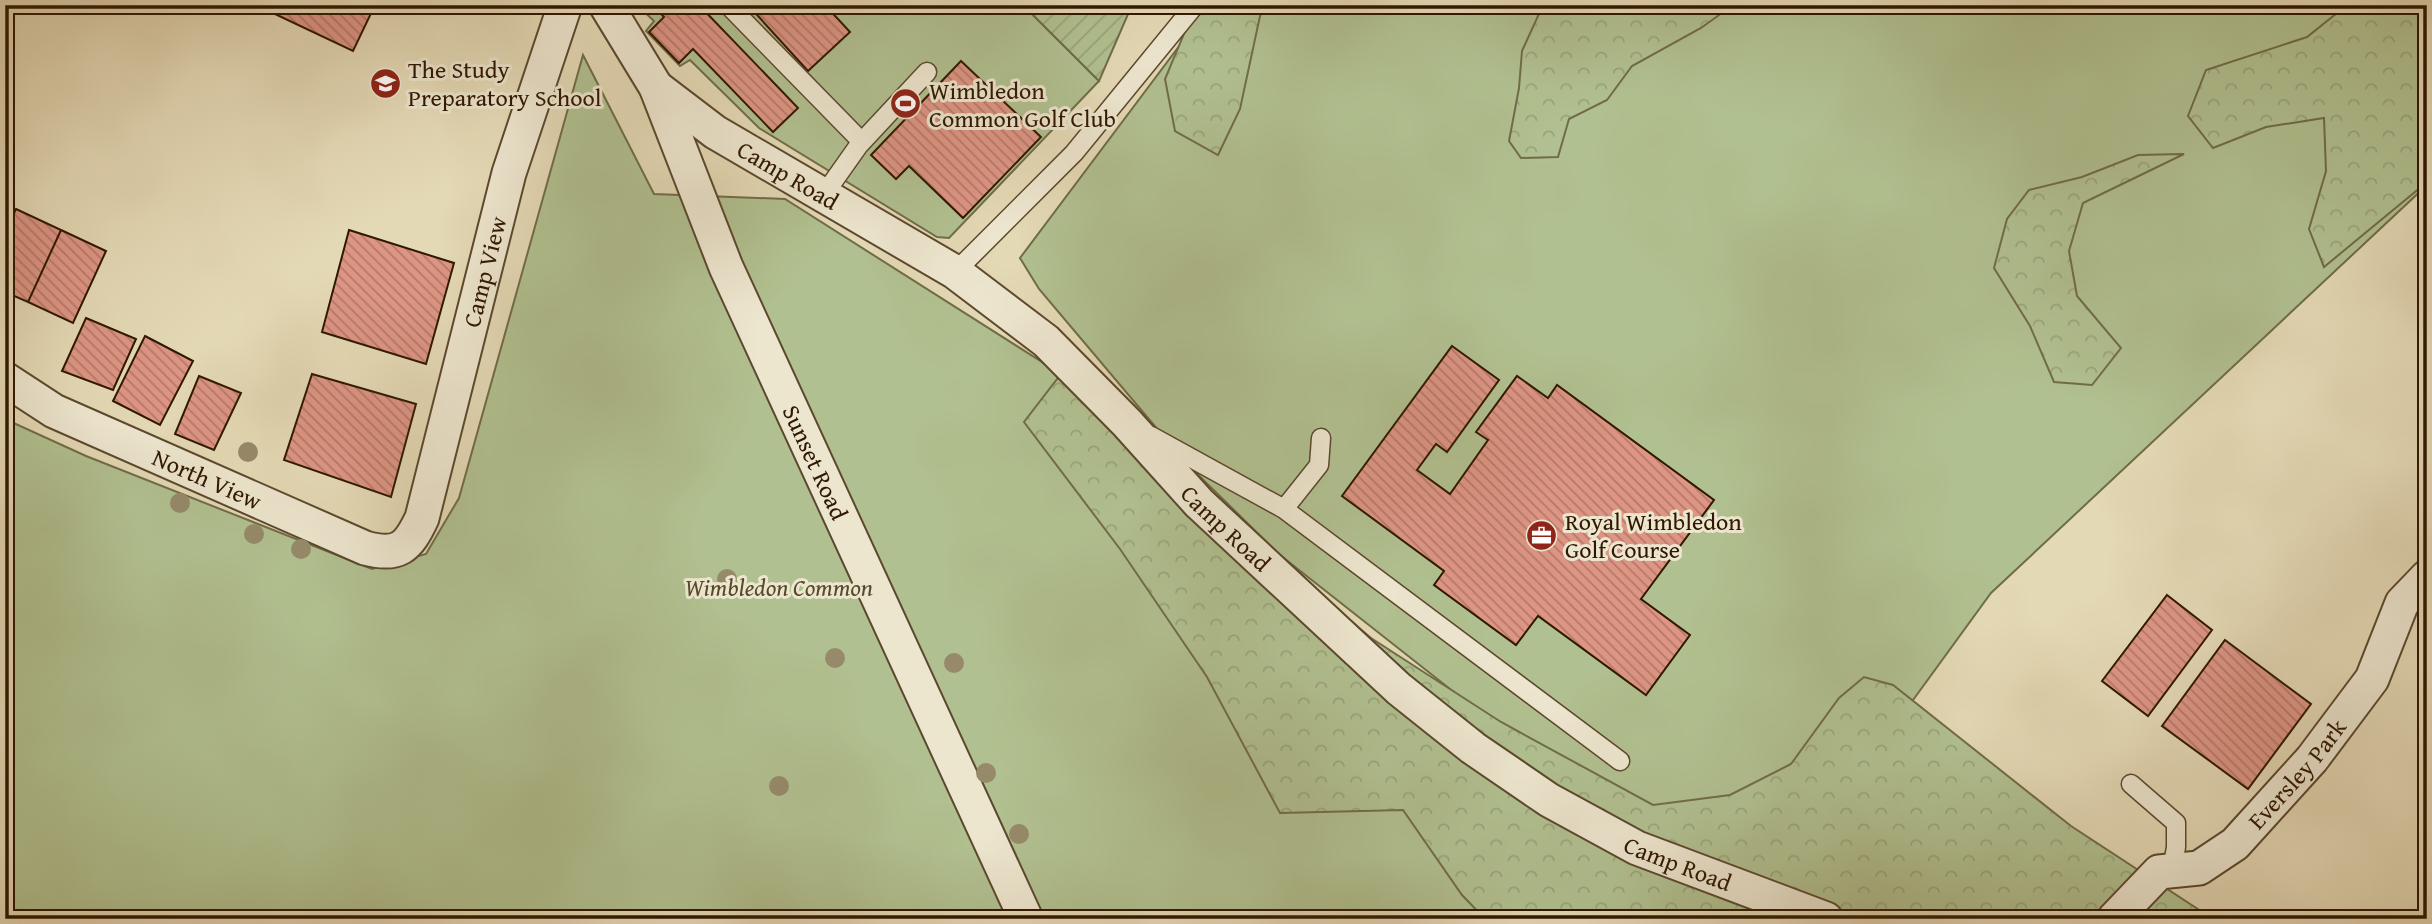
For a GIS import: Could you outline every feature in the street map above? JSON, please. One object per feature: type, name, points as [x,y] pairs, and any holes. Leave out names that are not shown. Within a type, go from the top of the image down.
[{"type":"street","name":"Camp View","points":[[412,539],[422,518],[509,173],[565,5]]},
{"type":"street","name":"Sunset Road","points":[[606,5],[656,87],[726,267],[1026,919]]},
{"type":"street","name":"Camp Road","points":[[656,87],[715,131],[955,272],[1046,341],[1127,423],[1199,503],[1399,689],[1472,748],[1549,800],[1637,848],[1826,919]]},
{"type":"street","name":"North View","points":[[5,379],[54,411],[365,548],[384,553],[399,549],[412,539]]},
{"type":"street","name":"Eversley Park","points":[[2114,919],[2159,872],[2199,868],[2235,844],[2312,759],[2372,679],[2402,603],[2427,577]]},
{"type":"lane","points":[[728,5],[862,142]]},
{"type":"lane","points":[[955,272],[1074,153],[1195,5]]},
{"type":"lane","points":[[823,196],[862,142],[927,72]]},
{"type":"lane","points":[[1127,423],[1284,509],[1620,761]]},
{"type":"lane","points":[[1284,509],[1319,465],[1321,438]]},
{"type":"lane","points":[[2131,785],[2176,822],[2172,871]]},
{"type":"green space","name":"Wimbledon Common Golf Club","points":[[637,5],[1023,5],[1099,81],[949,238],[937,237],[759,128],[690,60],[680,66],[646,31],[654,21]]},
{"type":"green space","points":[[1023,5],[1132,5],[1099,81]]},
{"type":"green space","points":[[1196,5],[1265,5],[1260,16],[1240,109],[1218,155],[1175,131],[1165,79]]},
{"type":"green space","name":"Royal Wimbledon Golf Course","points":[[1210,5],[2427,5],[2427,185],[1991,593],[1881,744],[1681,834],[1497,726],[1280,555],[1186,463],[1039,289],[1020,258]]},
{"type":"green space","points":[[1543,5],[1733,5],[1701,28],[1632,66],[1607,100],[1569,119],[1558,157],[1521,158],[1509,141],[1519,88],[1522,51]]},
{"type":"green space","points":[[2347,5],[2427,5],[2427,182],[2324,267],[2309,229],[2326,171],[2324,118],[2266,127],[2213,148],[2188,116],[2206,70],[2307,37]]},
{"type":"green space","name":"Wimbledon Common","points":[[583,55],[654,194],[785,199],[1061,374],[1056,382],[1307,642],[1756,919],[5,919],[5,419],[86,456],[372,569],[426,554],[459,498]]},
{"type":"green space","points":[[2184,154],[2083,203],[2069,251],[2077,296],[2121,348],[2092,385],[2054,382],[2030,326],[1994,268],[2007,219],[2029,190],[2082,177],[2138,155]]},
{"type":"green space","points":[[1061,374],[1371,638],[1501,722],[1653,805],[1730,795],[1791,764],[1839,698],[1864,677],[1893,685],[2071,826],[2213,919],[1485,919],[1462,895],[1403,810],[1280,813],[1207,677],[1120,549],[1024,422]]},
{"type":"building","points":[[256,5],[375,5],[353,51]]},
{"type":"building","points":[[653,5],[699,5],[798,108],[773,132],[693,49],[679,63],[649,32],[664,17]]},
{"type":"building","points":[[748,5],[825,5],[850,32],[808,71]]},
{"type":"building","points":[[961,61],[1041,137],[963,218],[909,166],[896,179],[871,155]]},
{"type":"building","points":[[16,209],[61,230],[28,302],[5,292],[5,233]]},
{"type":"building","points":[[61,230],[106,251],[73,323],[28,302]]},
{"type":"building","points":[[349,230],[454,263],[426,364],[322,332]]},
{"type":"building","points":[[86,318],[136,339],[113,390],[62,371]]},
{"type":"building","points":[[145,336],[193,361],[160,425],[113,401]]},
{"type":"building","name":"Royal Wimbledon Golf Course","points":[[1452,346],[1499,380],[1447,452],[1436,444],[1417,470],[1450,494],[1488,440],[1476,432],[1517,376],[1548,398],[1557,385],[1714,500],[1641,599],[1690,635],[1646,695],[1538,616],[1516,645],[1434,585],[1444,571],[1342,496]]},
{"type":"building","points":[[312,374],[416,404],[391,497],[284,460]]},
{"type":"building","points":[[199,376],[241,393],[214,450],[175,434]]},
{"type":"building","points":[[2167,595],[2212,630],[2148,716],[2102,681]]},
{"type":"building","points":[[2225,640],[2311,704],[2248,789],[2162,726]]},
{"type":"place","name":"The Study Preparatory School","points":[[385,83]]},
{"type":"place","name":"Wimbledon Common Golf Club","points":[[906,104]]},
{"type":"place","name":"Royal Wimbledon Golf Course","points":[[1542,535]]}]
